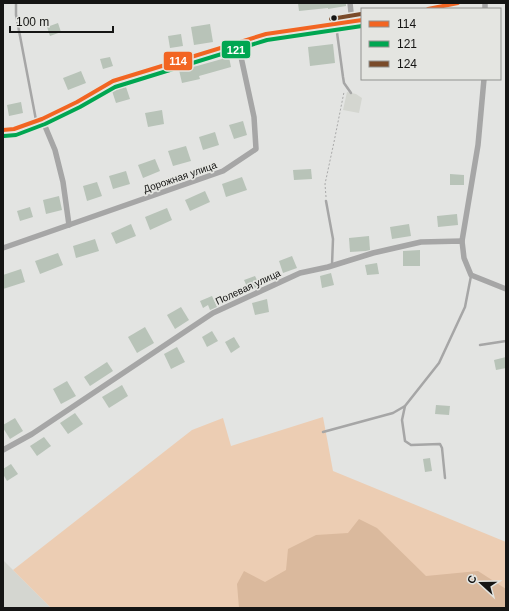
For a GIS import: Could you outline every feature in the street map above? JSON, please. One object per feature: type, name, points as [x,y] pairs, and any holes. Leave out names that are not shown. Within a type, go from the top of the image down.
[{"type":"street","points":[[350,3],[352,22]]},
{"type":"street","points":[[433,8],[458,3]]},
{"type":"street","points":[[3,130],[14,129],[39,120],[76,102],[113,81],[266,34],[361,20]]},
{"type":"street","name":"Дорожная улица","points":[[3,248],[223,171],[256,149],[254,117],[238,43]]},
{"type":"street","points":[[484,80],[478,145],[462,241],[464,258],[471,276],[506,289]]},
{"type":"street","points":[[39,120],[55,150],[63,182],[69,225]]},
{"type":"street","name":"Полевая улица","points":[[3,450],[32,434],[182,333],[213,314],[300,272],[332,266],[373,253],[421,242],[462,241]]},
{"type":"lane","points":[[16,3],[16,15],[39,120]]},
{"type":"lane","points":[[336,24],[344,83],[351,93]]},
{"type":"lane","points":[[326,201],[333,239],[332,266]]},
{"type":"lane","points":[[322,432],[393,413],[405,406],[439,363],[465,307],[471,276]]},
{"type":"lane","points":[[480,346],[506,342]]},
{"type":"lane","points":[[405,406],[402,420],[405,442],[411,445],[440,444],[442,448],[445,478]]},
{"type":"path","points":[[326,201],[324,184],[341,111],[345,90],[344,83]]},
{"type":"shaded area","points":[[347,92],[356,94],[362,98],[359,113],[343,110]]},
{"type":"shaded area","points":[[323,417],[333,471],[506,542],[506,608],[51,608],[13,570],[192,430],[223,418],[231,446]]},
{"type":"shaded area","points":[[359,519],[377,528],[426,576],[478,571],[506,589],[506,608],[239,608],[237,584],[244,571],[265,582],[286,570],[288,549],[316,535],[348,533]]},
{"type":"shaded area","points":[[3,560],[51,608],[3,608]]},
{"type":"building","points":[[298,3],[346,3],[346,6],[299,11]]},
{"type":"building","points":[[58,23],[61,32],[50,36],[47,27]]},
{"type":"building","points":[[210,24],[213,42],[194,45],[191,27]]},
{"type":"building","points":[[181,34],[183,46],[170,48],[168,36]]},
{"type":"building","points":[[333,44],[335,63],[310,66],[308,47]]},
{"type":"building","points":[[110,57],[113,66],[103,69],[100,59]]},
{"type":"building","points":[[229,57],[231,67],[199,76],[200,79],[182,83],[179,70]]},
{"type":"building","points":[[81,71],[86,83],[68,90],[63,78]]},
{"type":"building","points":[[126,87],[130,99],[116,103],[112,91]]},
{"type":"building","points":[[21,102],[23,113],[9,116],[7,105]]},
{"type":"building","points":[[162,110],[164,124],[148,127],[145,113]]},
{"type":"building","points":[[243,121],[247,135],[234,139],[229,125]]},
{"type":"building","points":[[215,132],[219,145],[203,150],[199,137]]},
{"type":"building","points":[[186,146],[191,161],[173,166],[168,151]]},
{"type":"building","points":[[155,159],[160,171],[143,178],[138,165]]},
{"type":"building","points":[[311,169],[312,179],[294,180],[293,170]]},
{"type":"building","points":[[126,171],[130,184],[113,189],[109,176]]},
{"type":"building","points":[[450,174],[464,175],[464,185],[450,185]]},
{"type":"building","points":[[242,177],[247,190],[226,197],[222,184]]},
{"type":"building","points":[[97,182],[102,196],[87,201],[83,186]]},
{"type":"building","points":[[205,191],[210,202],[190,211],[185,200]]},
{"type":"building","points":[[59,196],[62,210],[46,214],[43,200]]},
{"type":"building","points":[[30,207],[33,217],[20,221],[17,211]]},
{"type":"building","points":[[167,208],[172,220],[150,230],[145,217]]},
{"type":"building","points":[[457,214],[458,225],[438,227],[437,216]]},
{"type":"building","points":[[131,224],[136,236],[116,244],[111,233]]},
{"type":"building","points":[[409,224],[411,236],[392,239],[390,227]]},
{"type":"building","points":[[369,236],[370,250],[350,252],[349,238]]},
{"type":"building","points":[[95,239],[99,251],[76,258],[73,246]]},
{"type":"building","points":[[420,250],[420,266],[403,266],[403,251]]},
{"type":"building","points":[[58,253],[63,265],[40,274],[35,261]]},
{"type":"building","points":[[292,256],[297,268],[283,273],[279,261]]},
{"type":"building","points":[[377,263],[379,274],[367,275],[365,265]]},
{"type":"building","points":[[21,269],[25,282],[3,289],[3,275]]},
{"type":"building","points":[[331,273],[334,285],[322,288],[320,276]]},
{"type":"building","points":[[255,276],[260,286],[249,291],[244,280]]},
{"type":"building","points":[[212,296],[217,307],[210,310],[208,305],[203,308],[200,301]]},
{"type":"building","points":[[267,299],[269,312],[255,315],[252,303]]},
{"type":"building","points":[[181,307],[189,320],[175,329],[167,315]]},
{"type":"building","points":[[145,327],[154,343],[137,353],[128,337]]},
{"type":"building","points":[[212,331],[218,341],[207,347],[202,337]]},
{"type":"building","points":[[234,337],[240,347],[231,353],[225,342]]},
{"type":"building","points":[[177,347],[185,362],[171,369],[164,354]]},
{"type":"building","points":[[506,357],[506,368],[496,370],[494,360]]},
{"type":"building","points":[[107,362],[113,371],[90,386],[84,377]]},
{"type":"building","points":[[67,381],[76,396],[61,404],[53,389]]},
{"type":"building","points":[[122,385],[128,396],[109,408],[102,397]]},
{"type":"building","points":[[436,405],[450,406],[449,415],[435,414]]},
{"type":"building","points":[[75,413],[83,424],[68,434],[60,423]]},
{"type":"building","points":[[15,418],[23,431],[10,439],[3,428],[3,425]]},
{"type":"building","points":[[44,437],[51,446],[37,456],[30,446]]},
{"type":"building","points":[[430,458],[432,471],[425,472],[423,459]]},
{"type":"building","points":[[11,464],[18,474],[7,481],[3,474],[3,469]]},
{"type":"transit line","name":"114","points":[[433,8],[458,3]]},
{"type":"transit line","name":"124","points":[[331,19],[361,14]]},
{"type":"transit line","name":"114","points":[[3,130],[14,129],[42,119],[77,102],[113,81],[266,34],[361,20]]},
{"type":"transit line","name":"121","points":[[4,136],[16,135],[45,124],[80,107],[115,87],[267,40],[361,26]]}]
